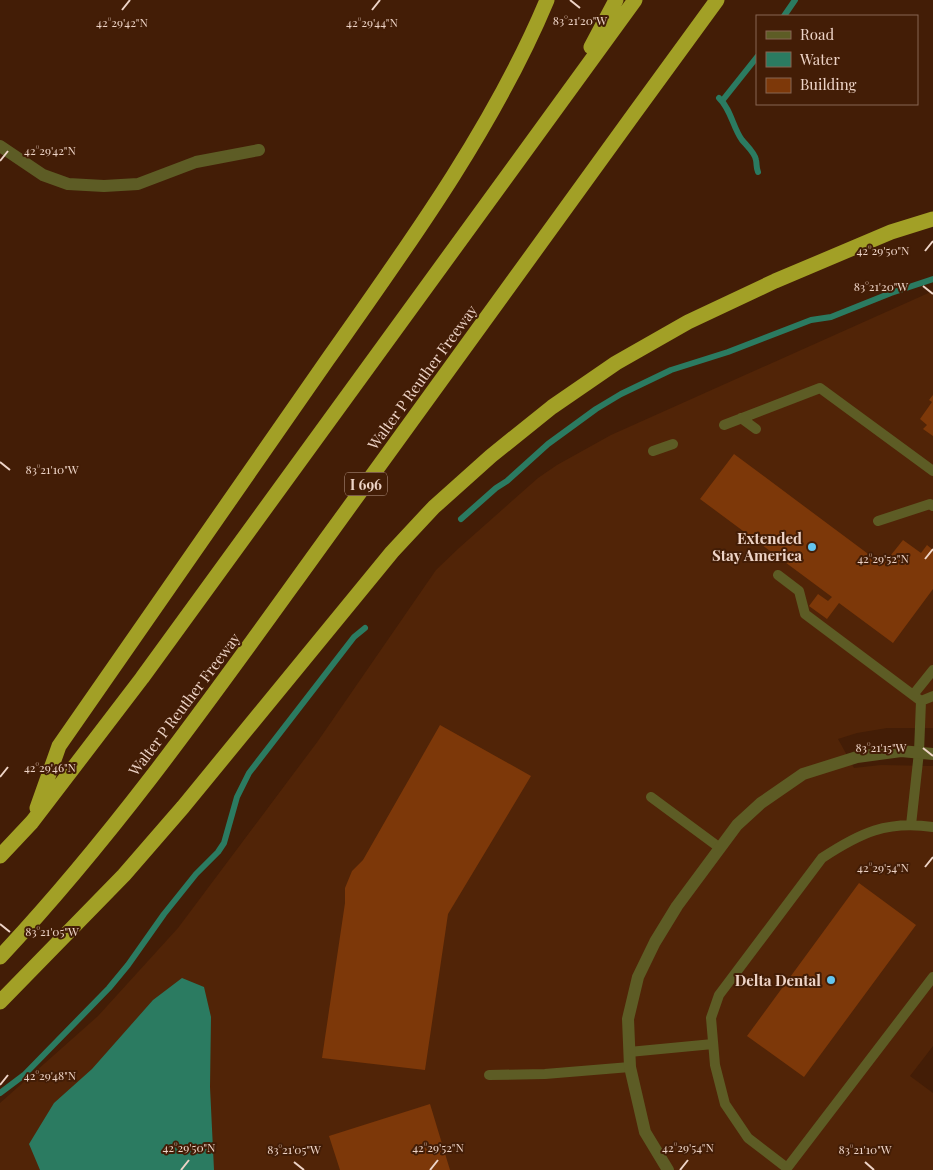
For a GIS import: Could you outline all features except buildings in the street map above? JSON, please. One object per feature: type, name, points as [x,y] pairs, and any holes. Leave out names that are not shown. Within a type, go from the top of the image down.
[{"type":"highway","points":[[32,822],[59,746],[418,230],[480,132],[514,71],[548,0]]},
{"type":"highway","points":[[566,96],[616,0]]},
{"type":"highway","points":[[0,856],[32,822],[142,678],[635,0]]},
{"type":"highway","name":"Walter P Reuther Freeway","points":[[0,957],[44,909],[144,788],[717,0]]},
{"type":"highway","points":[[0,1002],[124,875],[183,807],[392,552],[434,507],[491,456],[552,407],[616,363],[657,339],[775,281],[891,232],[933,219]]},
{"type":"street","points":[[0,146],[43,175],[68,184],[104,186],[138,184],[196,162],[259,150]]},
{"type":"street","points":[[668,1170],[644,1132],[630,1067],[628,1019],[638,977],[654,942],[677,906],[737,825],[761,803],[803,774],[857,757],[901,751],[933,754]]},
{"type":"lane","points":[[724,425],[820,388],[933,471]]},
{"type":"lane","points":[[741,418],[756,429]]},
{"type":"lane","points":[[653,452],[673,444]]},
{"type":"lane","points":[[878,521],[930,504],[933,506]]},
{"type":"lane","points":[[778,575],[799,592],[805,614],[917,698],[933,696]]},
{"type":"lane","points":[[911,825],[919,752],[917,698],[933,670]]},
{"type":"lane","points":[[652,797],[720,848]]},
{"type":"lane","points":[[933,827],[896,825],[869,831],[842,844],[822,858],[720,995],[711,1018],[715,1065],[725,1104],[748,1138],[787,1168],[933,976]]},
{"type":"lane","points":[[630,1052],[713,1044]]},
{"type":"lane","points":[[489,1075],[545,1074],[630,1067]]},
{"type":"shaded area","points":[[933,291],[933,728],[887,728],[857,733],[838,739],[854,768],[881,765],[933,766],[933,1046],[910,1076],[933,1093],[933,1170],[0,1170],[0,1103],[98,1016],[178,928],[318,741],[436,570],[459,548],[538,478],[557,465],[611,435]]},
{"type":"water","points":[[182,978],[204,987],[211,1017],[210,1087],[214,1170],[40,1170],[29,1144],[54,1103],[92,1069],[153,1000]]},
{"type":"waterway","points":[[785,15],[795,0]]},
{"type":"waterway","points":[[722,101],[756,58]]},
{"type":"waterway","points":[[719,98],[723,102],[742,140],[754,155],[758,172]]},
{"type":"waterway","points":[[461,519],[548,444],[596,409],[621,394],[671,370],[728,352],[811,320],[831,317],[891,293],[933,279]]},
{"type":"waterway","points":[[0,1093],[24,1075],[109,988],[196,874],[218,852],[224,843],[237,797],[249,773],[354,637],[365,628]]},
{"type":"place","name":"Extended Stay America","points":[[812,547]]},
{"type":"place","name":"Delta Dental","points":[[831,980]]}]
